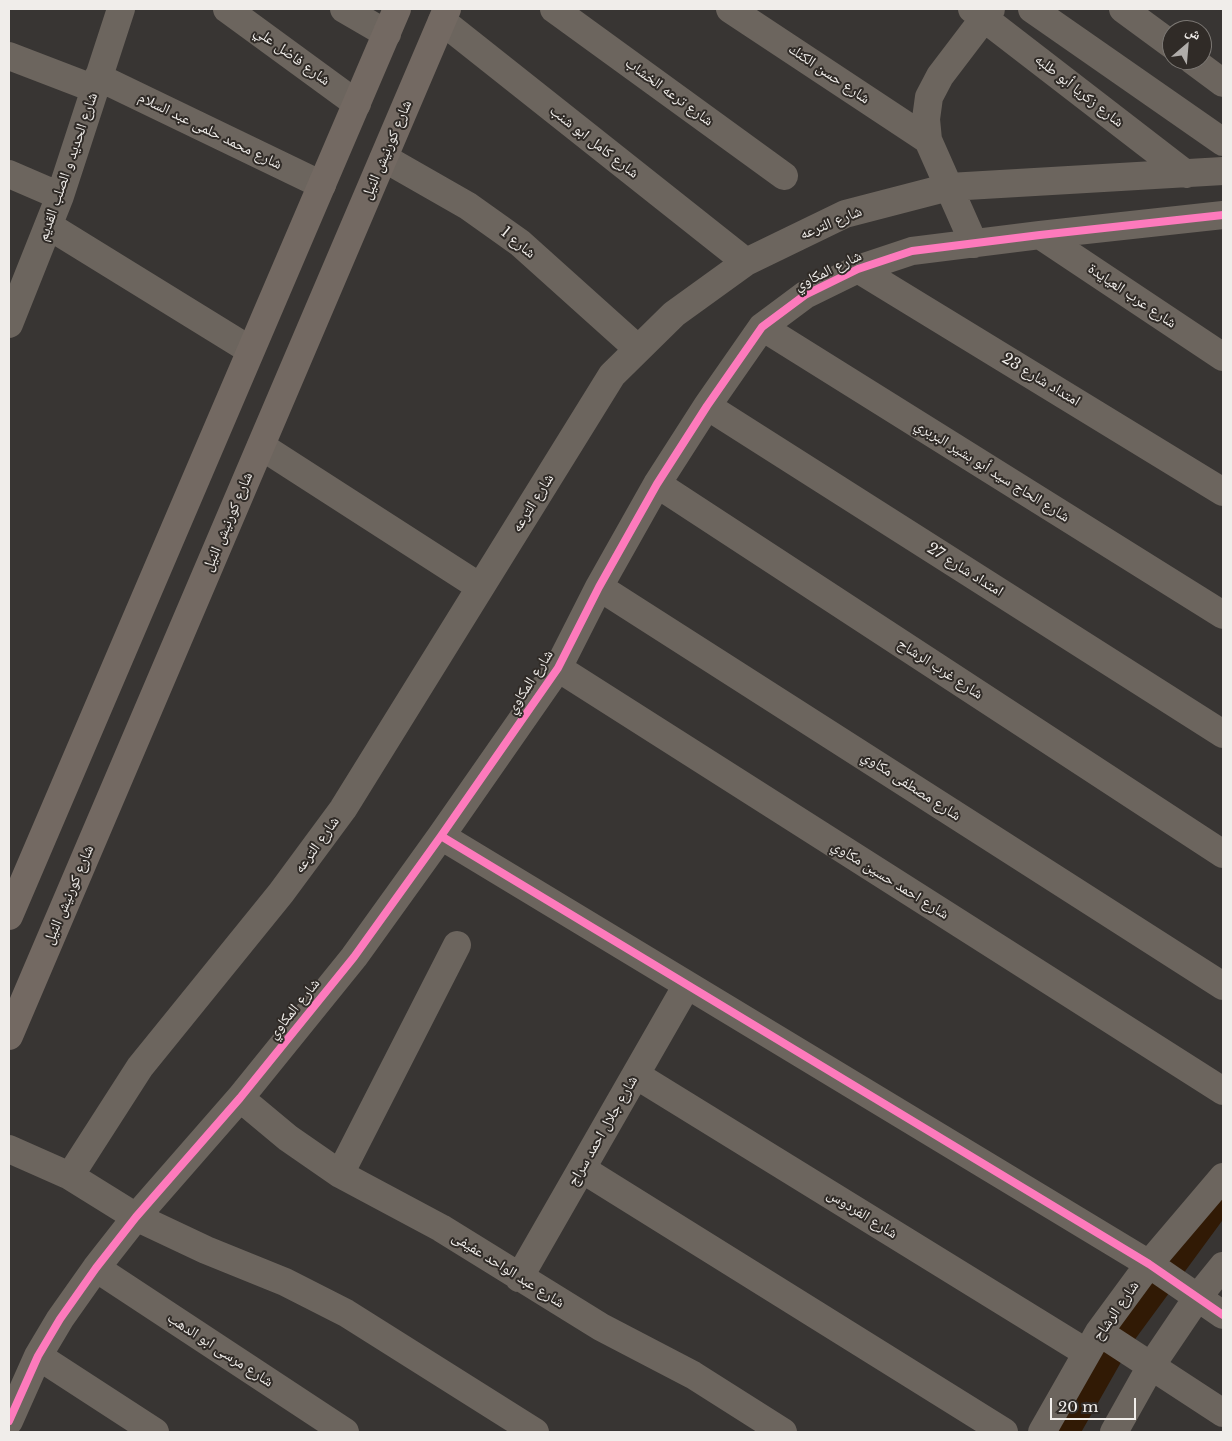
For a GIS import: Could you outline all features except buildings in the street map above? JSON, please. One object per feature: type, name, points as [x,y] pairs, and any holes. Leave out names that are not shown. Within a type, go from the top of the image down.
[{"type":"highway","points":[[9,916],[397,9]]},
{"type":"highway","name":"شارع كورنيش النيل","points":[[9,1036],[445,15]]},
{"type":"street","name":"شارع الحديد و الصلب القديم","points":[[12,309],[60,196],[121,9]]},
{"type":"street","name":"شارع فاضل علي","points":[[227,9],[357,104]]},
{"type":"street","points":[[344,9],[387,34]]},
{"type":"street","name":"شارع ترعه الخشاب","points":[[554,9],[784,176]]},
{"type":"street","name":"شارع حسن الكنك","points":[[730,9],[928,140]]},
{"type":"street","points":[[1032,9],[1223,142]]},
{"type":"street","points":[[1123,9],[1162,38]]},
{"type":"street","points":[[974,244],[928,140],[926,118],[929,97],[940,76],[983,12]]},
{"type":"street","name":"شارع زكريا أبو طلبه","points":[[983,12],[1186,174]]},
{"type":"street","name":"شارع كامل ابو شنب","points":[[445,15],[746,262]]},
{"type":"street","name":"شارع محمد حلمى عبد السلام","points":[[9,56],[97,83],[322,185]]},
{"type":"street","points":[[1205,70],[1223,83]]},
{"type":"street","name":"شارع 1","points":[[384,158],[468,206],[520,243],[638,350]]},
{"type":"street","name":"شارع الترعه","points":[[70,1176],[140,1068],[281,893],[343,809],[612,375],[674,314],[746,262],[845,214],[949,187],[1186,174],[1223,170]]},
{"type":"street","points":[[9,174],[60,196]]},
{"type":"street","name":"شارع المكاوي","points":[[9,1421],[38,1356],[60,1319],[96,1268],[136,1217],[240,1098],[354,957],[558,668],[599,587],[657,484],[707,406],[762,327],[805,295],[858,269],[912,251],[1223,215]]},
{"type":"street","points":[[48,226],[250,350]]},
{"type":"street","name":"شارع عرب العيايدة","points":[[1040,235],[1223,357]]},
{"type":"street","name":"امتداد شارع 23","points":[[858,269],[1223,492]]},
{"type":"street","name":"شارع الحاج سيد أبو بشير البربري","points":[[762,327],[1223,615]]},
{"type":"street","name":"امتداد شارع 27","points":[[707,406],[1223,734]]},
{"type":"street","points":[[261,446],[480,587]]},
{"type":"street","name":"شارع غرب الرشاح","points":[[657,484],[1223,854]]},
{"type":"street","name":"شارع مصطفى مكاوي","points":[[599,587],[1223,986]]},
{"type":"street","name":"شارع احمد حسين مكاوي","points":[[558,668],[1223,1092]]},
{"type":"street","points":[[440,836],[1149,1264],[1223,1316]]},
{"type":"street","points":[[340,1174],[457,945]]},
{"type":"street","name":"شارع جلال احمد سراج","points":[[519,1278],[687,986]]},
{"type":"street","name":"شارع الفردوس","points":[[636,1074],[1093,1343],[1150,1366],[1223,1413]]},
{"type":"street","name":"شارع عبد الواحد عفيفى","points":[[240,1098],[288,1138],[340,1174],[417,1215],[608,1331],[693,1375],[783,1432]]},
{"type":"street","points":[[9,1149],[70,1176],[136,1217],[206,1250],[285,1282],[346,1313],[535,1432]]},
{"type":"street","points":[[582,1169],[1004,1432]]},
{"type":"street","name":"شارع الرشاح","points":[[1042,1432],[1093,1343],[1149,1264],[1223,1177]]},
{"type":"street","points":[[1114,1432],[1150,1366],[1197,1298],[1223,1266]]},
{"type":"street","name":"شارع مرسى ابو الدهب","points":[[96,1268],[345,1432]]},
{"type":"street","points":[[38,1356],[156,1432]]},
{"type":"waterway","points":[[1064,1432],[1118,1337],[1215,1205]]},
{"type":"cycle path","points":[[9,1421],[38,1356],[60,1319],[96,1268],[136,1217],[240,1098],[354,957],[558,668],[599,587],[657,484],[707,406],[762,327],[805,295],[858,269],[912,251],[1223,215]]},
{"type":"cycle path","points":[[441,836],[1149,1264],[1223,1315]]}]
